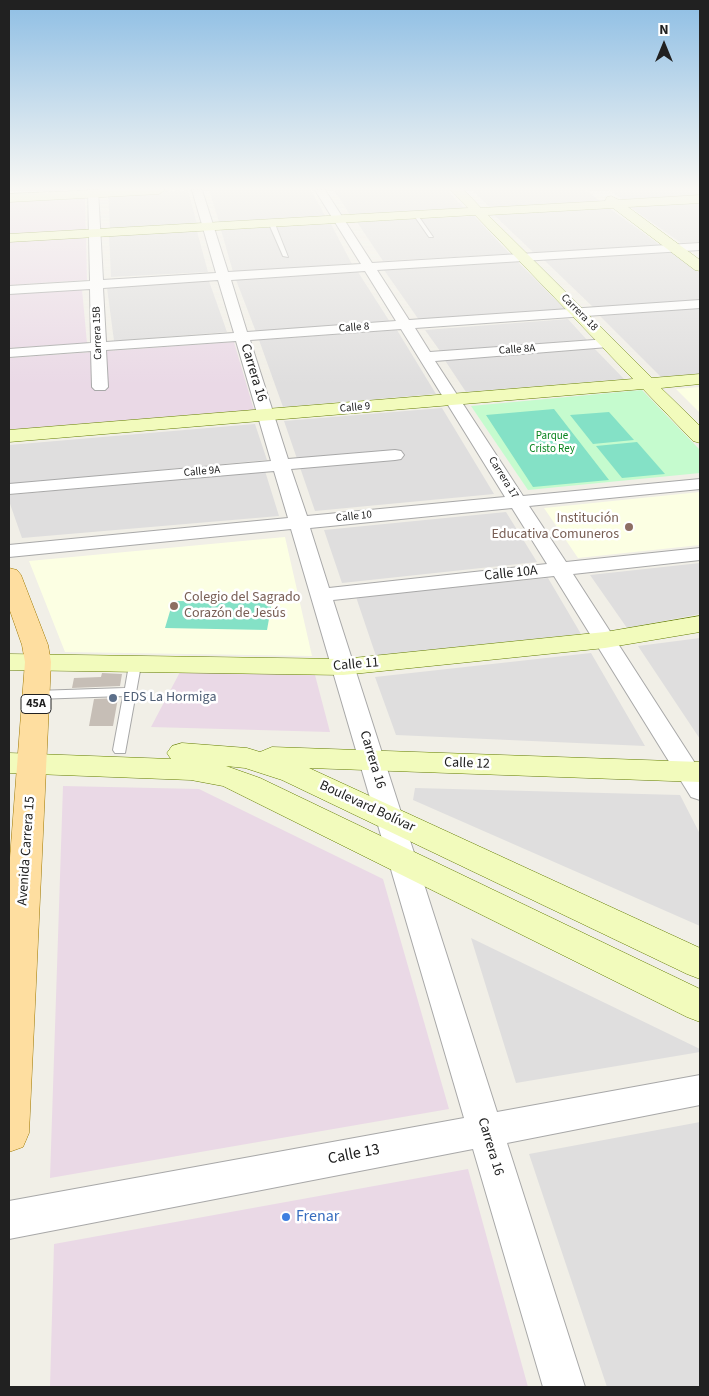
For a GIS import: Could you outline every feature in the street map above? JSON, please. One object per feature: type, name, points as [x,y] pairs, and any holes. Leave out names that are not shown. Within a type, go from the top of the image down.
[{"type":"main road","name":"Avenida Carrera 15","points":[[9,575],[35,645],[38,662],[36,695],[20,755],[9,1132]]},
{"type":"street","name":"Carrera 15B","points":[[95,255],[100,387]]},
{"type":"street","name":"Carrera 16","points":[[217,255],[564,1387]]},
{"type":"street","name":"Carrera 17","points":[[361,255],[605,640],[696,779]]},
{"type":"street","points":[[9,290],[554,255]]},
{"type":"street","points":[[685,255],[700,266]]},
{"type":"street","name":"Carrera 18","points":[[523,257],[700,437]]},
{"type":"street","name":"Calle 8","points":[[9,353],[700,304]]},
{"type":"street","name":"Calle 8A","points":[[426,357],[608,343]]},
{"type":"street","name":"Calle 9","points":[[9,436],[700,379]]},
{"type":"street","name":"Calle 9A","points":[[9,488],[395,455]]},
{"type":"street","name":"Calle 10","points":[[9,551],[700,484]]},
{"type":"street","name":"Calle 10A","points":[[321,595],[700,554]]},
{"type":"street","name":"Calle 11","points":[[9,662],[343,667],[605,640],[700,624]]},
{"type":"street","name":"Boulevard Bolívar","points":[[20,755],[120,750],[233,755],[274,765],[700,964]]},
{"type":"street","points":[[20,755],[191,770],[229,777],[249,785],[700,1006]]},
{"type":"street","name":"Calle 12","points":[[233,755],[372,760],[696,779]]},
{"type":"street","name":"Calle 13","points":[[9,1220],[700,1090]]},
{"type":"lane","points":[[120,750],[135,664]]},
{"type":"lane","points":[[36,695],[130,692]]},
{"type":"shaded area","points":[[9,255],[86,255],[87,280],[9,285]]},
{"type":"shaded area","points":[[110,255],[203,255],[208,272],[111,277]]},
{"type":"shaded area","points":[[228,255],[347,255],[352,264],[233,272]]},
{"type":"shaded area","points":[[379,255],[489,255],[383,261]]},
{"type":"shaded area","points":[[621,255],[675,255],[700,273],[700,300],[594,308],[544,260]]},
{"type":"shaded area","points":[[517,261],[565,309],[419,320],[384,270]]},
{"type":"shaded area","points":[[358,272],[390,322],[256,332],[236,280]]},
{"type":"shaded area","points":[[209,281],[227,332],[114,341],[107,288]]},
{"type":"shaded area","points":[[82,289],[87,343],[9,348],[9,294]]},
{"type":"shaded area","points":[[700,308],[700,374],[661,377],[599,315]]},
{"type":"shaded area","points":[[568,319],[587,340],[440,351],[425,330]]},
{"type":"shaded area","points":[[397,330],[436,394],[283,407],[259,340]]},
{"type":"shaded area","points":[[234,342],[254,410],[9,430],[9,358]]},
{"type":"shaded area","points":[[594,348],[624,379],[466,392],[444,359]]},
{"type":"shaded area","points":[[700,387],[700,413],[676,389]]},
{"type":"shaded area","points":[[442,408],[494,494],[315,511],[284,421]]},
{"type":"shaded area","points":[[255,424],[267,460],[9,484],[9,445]]},
{"type":"shaded area","points":[[265,471],[279,516],[22,538],[9,501],[9,495]]},
{"type":"shaded area","name":"Institución Educativa Comuneros","points":[[700,492],[700,545],[578,558],[544,508]]},
{"type":"shaded area","points":[[506,512],[537,562],[342,583],[324,530]]},
{"type":"shaded area","name":"Colegio del Sagrado Corazón de Jesús","points":[[285,537],[312,656],[65,652],[29,561]]},
{"type":"shaded area","points":[[700,563],[700,614],[627,628],[590,575]]},
{"type":"shaded area","points":[[548,578],[581,634],[376,656],[356,597]]},
{"type":"shaded area","points":[[700,638],[700,739],[638,646]]},
{"type":"shaded area","points":[[591,653],[645,746],[396,735],[375,677]]},
{"type":"shaded area","points":[[180,672],[315,675],[330,732],[151,727]]},
{"type":"shaded area","points":[[63,786],[199,789],[383,879],[449,1109],[50,1178]]},
{"type":"shaded area","points":[[415,788],[680,795],[700,834],[700,926],[413,800]]},
{"type":"shaded area","points":[[471,938],[700,1049],[700,1052],[516,1083]]},
{"type":"shaded area","points":[[700,1122],[700,1387],[607,1387],[529,1154]]},
{"type":"shaded area","points":[[468,1169],[528,1387],[50,1387],[54,1244]]},
{"type":"green space","name":"Parque Cristo Rey","points":[[642,390],[700,450],[700,473],[528,490],[471,406]]},
{"type":"green space","points":[[554,409],[609,480],[533,487],[486,415]]},
{"type":"green space","points":[[609,412],[634,440],[593,444],[570,415]]},
{"type":"green space","points":[[637,442],[665,474],[622,478],[596,446]]},
{"type":"green space","points":[[173,601],[272,602],[267,630],[165,628]]},
{"type":"building","points":[[102,673],[122,674],[120,686],[72,688],[74,678],[101,677]]},
{"type":"building","points":[[118,698],[113,726],[89,726],[94,699],[69,700]]},
{"type":"place","name":"Institución Educativa Comuneros","points":[[629,527]]},
{"type":"place","name":"Colegio del Sagrado Corazón de Jesús","points":[[174,606]]},
{"type":"place","name":"EDS La Hormiga","points":[[113,698]]},
{"type":"place","name":"Frenar","points":[[286,1217]]}]
